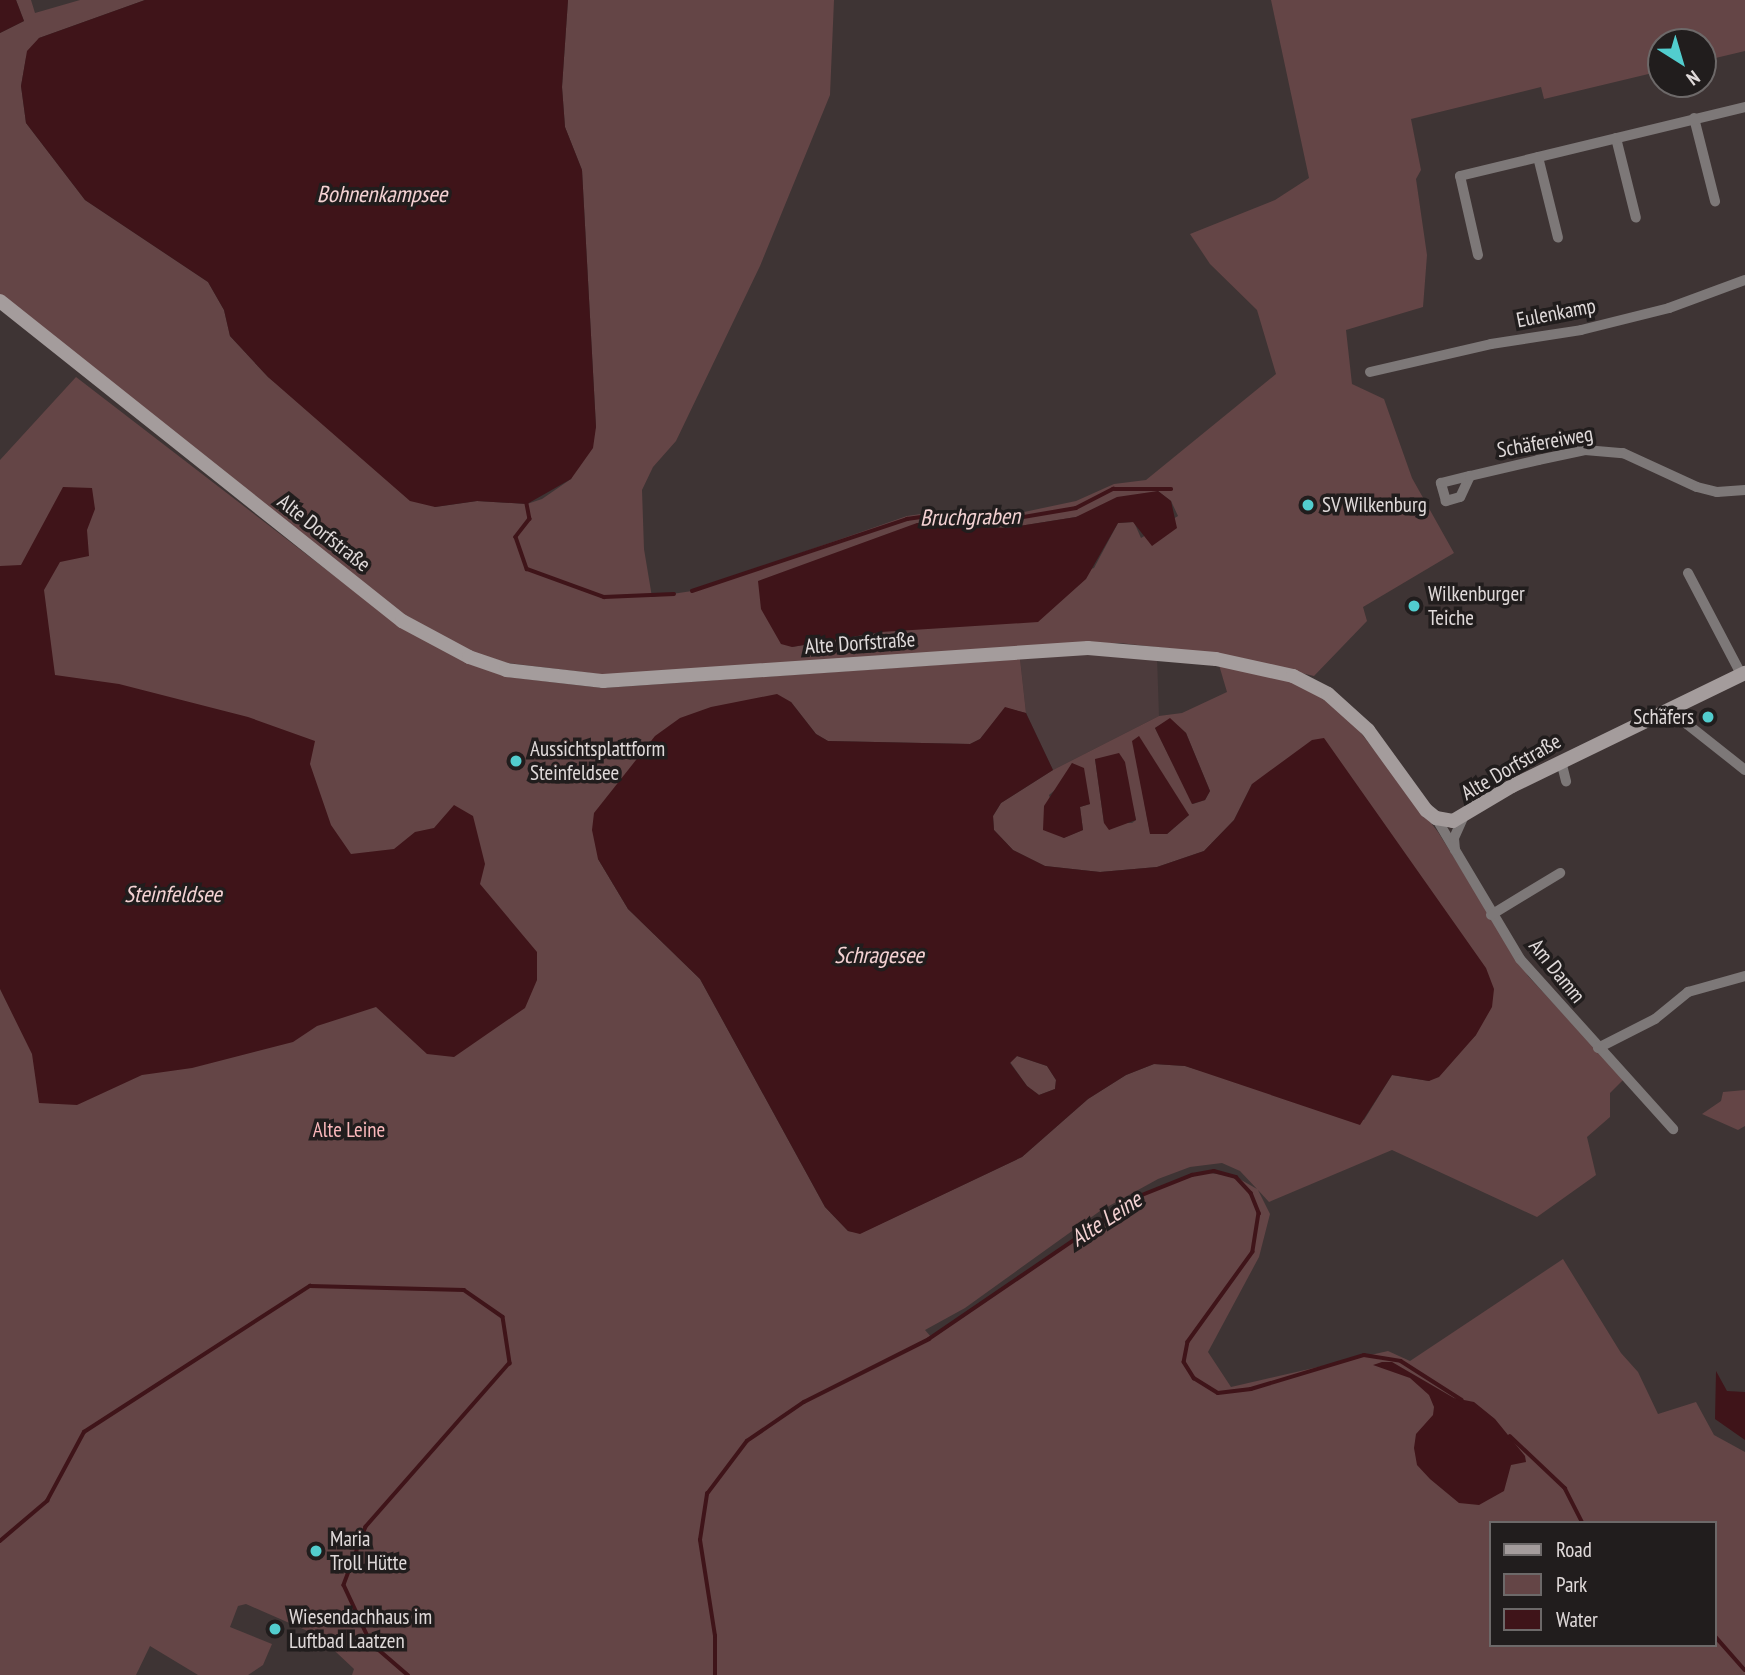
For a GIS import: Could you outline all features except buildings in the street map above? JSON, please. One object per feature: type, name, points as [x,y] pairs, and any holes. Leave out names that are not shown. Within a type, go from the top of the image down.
[{"type":"street","points":[[1478,255],[1460,176],[1745,107]]},
{"type":"street","points":[[1694,118],[1715,201]]},
{"type":"street","points":[[1616,138],[1636,218]]},
{"type":"street","points":[[1538,157],[1558,238]]},
{"type":"street","name":"Eulenkamp","points":[[1370,372],[1491,344],[1581,330],[1669,308],[1745,280]]},
{"type":"street","name":"Alte Dorfstraße","points":[[0,301],[393,613],[469,657],[533,675],[603,681],[1088,648],[1216,659],[1293,676],[1328,694],[1368,730],[1436,818],[1463,818],[1561,761],[1743,674]]},
{"type":"street","name":"Schäfereiweg","points":[[1470,476],[1604,450],[1623,453],[1697,487],[1717,492],[1745,490]]},
{"type":"street","points":[[1688,573],[1743,674]]},
{"type":"street","points":[[1676,706],[1688,724],[1745,770]]},
{"type":"street","points":[[1561,761],[1566,781]]},
{"type":"street","name":"Am Damm","points":[[1436,818],[1491,915],[1520,959],[1673,1129]]},
{"type":"street","points":[[1456,853],[1454,838],[1463,818]]},
{"type":"street","points":[[1491,915],[1560,873]]},
{"type":"street","points":[[1598,1048],[1655,1019],[1688,992],[1745,976]]},
{"type":"shaded area","points":[[1099,653],[1157,657],[1159,716],[1053,770],[1026,713],[1020,659]]},
{"type":"green space","points":[[16,0],[31,0],[35,13],[80,0],[145,0],[39,38],[26,58],[21,86],[26,123],[85,200],[208,282],[224,310],[230,336],[268,377],[435,507],[477,501],[527,504],[542,499],[571,479],[596,427],[582,170],[565,127],[562,87],[568,0],[834,0],[830,95],[760,266],[676,441],[653,467],[642,490],[644,549],[652,597],[692,591],[907,516],[935,512],[1005,516],[1076,501],[1114,484],[1146,480],[1276,374],[1257,310],[1210,264],[1190,234],[1275,200],[1309,178],[1271,0],[1745,0],[1745,51],[1717,58],[1717,28],[1647,28],[1647,74],[1544,99],[1541,87],[1411,119],[1421,170],[1416,179],[1427,255],[1423,307],[1346,330],[1352,384],[1384,399],[1412,478],[1454,553],[1363,607],[1367,621],[1314,676],[1216,654],[1120,643],[606,675],[507,663],[470,652],[393,608],[0,295],[0,33],[24,21]],"holes":[[[1158,491],[1171,501],[1178,516],[1141,538],[1134,522],[1118,523],[1094,568],[881,632],[792,647],[917,523],[1007,528],[1076,517]]]},
{"type":"green space","name":"Alte Leine","points":[[76,377],[397,624],[467,663],[508,677],[603,688],[1020,659],[1026,713],[1005,708],[980,739],[970,744],[828,741],[816,734],[791,702],[598,859],[628,909],[700,979],[825,1207],[848,1231],[861,1233],[1022,1157],[1088,1099],[1126,1075],[1154,1064],[1185,1066],[1364,1120],[1392,1075],[1429,1081],[1476,1035],[1252,784],[1234,820],[1204,851],[1157,867],[1100,872],[1045,866],[1013,850],[994,830],[993,816],[1001,803],[1053,770],[1159,716],[1182,713],[1227,692],[1219,665],[1273,674],[1311,689],[1354,724],[1438,832],[1528,976],[1624,1079],[1610,1093],[1610,1117],[1587,1137],[1596,1175],[1537,1217],[1392,1150],[1269,1202],[1258,1190],[1270,1214],[1259,1257],[1208,1352],[1231,1387],[1388,1351],[1410,1361],[1563,1259],[1621,1353],[1638,1372],[1658,1414],[1696,1402],[1714,1435],[1745,1452],[1745,1675],[352,1675],[354,1669],[319,1636],[246,1604],[238,1606],[230,1627],[272,1644],[263,1665],[248,1675],[198,1675],[150,1646],[136,1675],[0,1675],[0,460]],"holes":[[[1170,719],[1186,733],[1210,791],[1205,800],[1193,804],[1155,728]],[[1095,759],[1130,796],[1136,820],[1132,823],[1104,823]],[[1072,763],[1090,804],[1080,807],[1083,830],[1063,838],[1049,795],[1061,785]],[[1137,763],[1189,815],[1167,834],[1150,833]],[[1222,1163],[1240,1171],[1257,1189],[1236,1177],[1204,1172],[1137,1197],[932,1338],[925,1330],[965,1308],[1100,1211],[1158,1179],[1190,1167]]]},
{"type":"green space","points":[[1017,1056],[1047,1066],[1056,1080],[1055,1089],[1039,1095],[1027,1086],[1010,1062]]},
{"type":"green space","points":[[1745,1090],[1745,1126],[1738,1130],[1702,1114],[1721,1101],[1723,1092]]},
{"type":"water","points":[[0,0],[16,0],[24,21],[0,33]]},
{"type":"water","name":"Bohnenkampsee","points":[[145,0],[568,0],[562,87],[565,127],[582,170],[596,427],[593,448],[571,479],[527,504],[477,501],[435,507],[410,501],[268,377],[230,336],[224,310],[208,282],[85,200],[26,123],[21,86],[27,51],[39,38]]},
{"type":"water","name":"Steinfeldsee","points":[[63,487],[92,488],[95,509],[87,530],[89,556],[60,562],[44,590],[55,675],[119,684],[248,717],[315,741],[310,764],[331,825],[351,854],[394,849],[415,832],[434,828],[454,805],[473,816],[485,864],[480,884],[537,952],[537,980],[525,1008],[454,1057],[427,1054],[376,1007],[317,1026],[293,1042],[192,1068],[142,1075],[77,1105],[39,1103],[32,1054],[0,989],[0,566],[21,565]]},
{"type":"water","points":[[1158,491],[1171,501],[1177,528],[1152,546],[1133,522],[1118,523],[1086,579],[1038,622],[881,632],[792,647],[781,644],[761,609],[758,581],[917,523],[1007,528],[1076,517],[1117,497]]},
{"type":"water","name":"Schragesee","points":[[777,694],[791,702],[816,734],[828,741],[970,744],[980,739],[1005,707],[1026,713],[1053,770],[1001,803],[993,816],[994,830],[1013,850],[1045,866],[1100,872],[1157,867],[1204,851],[1234,820],[1252,784],[1312,740],[1324,738],[1486,968],[1494,989],[1492,1007],[1476,1035],[1439,1077],[1429,1081],[1392,1075],[1360,1125],[1185,1066],[1154,1064],[1126,1075],[1088,1099],[1022,1157],[860,1234],[848,1231],[825,1207],[700,979],[628,909],[598,859],[592,830],[594,813],[655,736],[680,718],[711,707]],"holes":[[[1017,1056],[1047,1066],[1056,1080],[1055,1089],[1039,1095],[1027,1086],[1010,1063]]]},
{"type":"water","points":[[1170,718],[1186,733],[1210,791],[1205,800],[1192,804],[1155,728]]},
{"type":"water","points":[[1139,736],[1189,815],[1167,834],[1150,834],[1132,741]]},
{"type":"water","points":[[1119,753],[1125,762],[1136,820],[1109,830],[1104,823],[1095,759]]},
{"type":"water","points":[[1072,763],[1084,768],[1090,804],[1080,807],[1083,830],[1064,838],[1043,830],[1044,806]]},
{"type":"water","points":[[1392,1362],[1454,1398],[1474,1402],[1495,1419],[1525,1456],[1526,1462],[1511,1465],[1504,1491],[1479,1505],[1459,1503],[1430,1479],[1417,1465],[1414,1448],[1416,1434],[1433,1415],[1434,1407],[1429,1395],[1410,1378],[1373,1365]]},
{"type":"water","points":[[1716,1371],[1727,1391],[1745,1392],[1745,1440],[1715,1419]]},
{"type":"waterway","name":"Bruchgraben","points":[[692,591],[907,519],[937,515],[1006,520],[1076,508],[1113,489],[1171,489]]},
{"type":"waterway","name":"Bruchgraben","points":[[527,504],[530,519],[516,537],[527,569],[604,597],[674,594]]},
{"type":"waterway","name":"Alte Leine","points":[[715,1675],[715,1636],[700,1540],[707,1494],[747,1441],[804,1402],[929,1339],[1137,1197],[1192,1175],[1214,1171],[1236,1177],[1251,1193],[1259,1213],[1253,1252],[1188,1342],[1184,1362],[1194,1378],[1218,1393],[1251,1389],[1364,1355],[1401,1361],[1462,1400]]},
{"type":"waterway","name":"Alte Leine","points":[[0,1541],[47,1501],[84,1432],[310,1286],[464,1290],[503,1317],[510,1363],[366,1527],[344,1585],[371,1643],[408,1675]]},
{"type":"waterway","name":"Alte Leine","points":[[1510,1436],[1565,1488],[1582,1521]]},
{"type":"waterway","name":"Alte Leine","points":[[1717,1638],[1745,1670]]},
{"type":"place","name":"SV Wilkenburg","points":[[1308,505]]},
{"type":"place","name":"Wilkenburger Teiche","points":[[1414,606]]},
{"type":"place","name":"Schäfers","points":[[1708,717]]},
{"type":"place","name":"Aussichtsplattform Steinfeldsee","points":[[516,761]]},
{"type":"place","name":"Maria Troll Hütte","points":[[316,1551]]},
{"type":"place","name":"Wiesendachhaus im Luftbad Laatzen","points":[[275,1629]]}]
